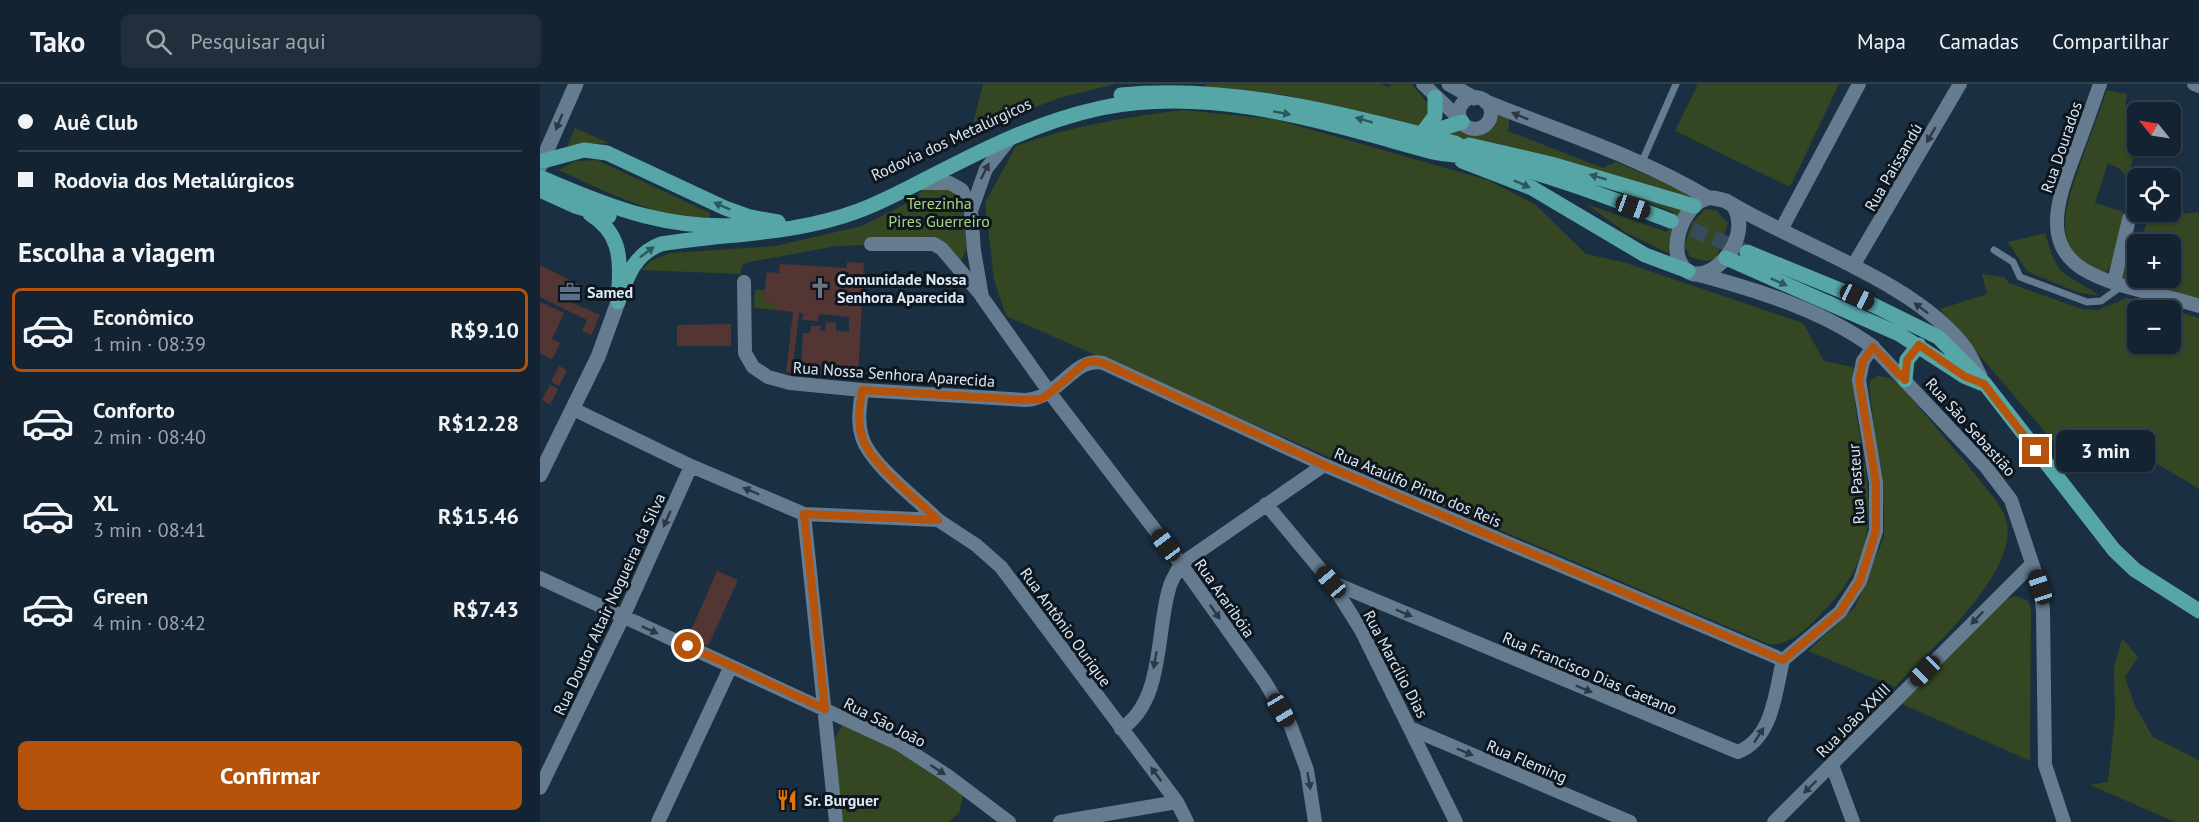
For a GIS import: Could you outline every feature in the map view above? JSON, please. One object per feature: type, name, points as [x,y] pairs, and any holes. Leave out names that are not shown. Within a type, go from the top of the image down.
[{"type":"main road","name":"Rodovia dos Metalúrgicos","points":[[605,214],[685,225],[739,226],[778,222],[855,203],[1000,132],[1054,111],[1124,94],[1183,91],[1268,98],[1323,109],[1421,135],[1450,149]]},
{"type":"main road","points":[[1421,135],[1436,116],[1435,97]]},
{"type":"main road","name":"Rodovia dos Metalúrgicos","points":[[745,236],[795,228],[849,215],[1011,138],[1104,108],[1148,103],[1190,102],[1238,106],[1308,118],[1450,149],[1595,192],[1671,221]]},
{"type":"main road","points":[[1421,135],[1461,121]]},
{"type":"main road","points":[[1450,149],[1551,164],[1701,202]]},
{"type":"main road","points":[[1450,149],[1519,183],[1645,255],[1692,272]]},
{"type":"main road","points":[[541,163],[571,152],[596,150],[624,160],[731,211],[778,222]]},
{"type":"main road","points":[[540,177],[605,214],[620,253],[618,302]]},
{"type":"main road","points":[[540,190],[575,206],[665,231],[745,236]]},
{"type":"main road","points":[[618,302],[635,263],[653,247],[669,243],[745,236]]},
{"type":"main road","points":[[1747,252],[1857,297],[1938,337],[1984,384],[2114,550],[2144,576],[2199,611]]},
{"type":"main road","points":[[1724,260],[1919,345],[1964,376],[1984,384]]},
{"type":"main road","points":[[1905,380],[1907,360],[1919,345]]},
{"type":"street","points":[[541,163],[576,84]]},
{"type":"street","points":[[1183,91],[1198,84]]},
{"type":"street","points":[[1423,84],[1461,121],[1476,129],[1485,126],[1491,111],[1479,99]]},
{"type":"street","points":[[1449,84],[1479,99],[1687,185],[1701,202]]},
{"type":"street","points":[[1479,99],[1483,84]]},
{"type":"street","points":[[1781,231],[1859,84]]},
{"type":"street","name":"Rua Paissandú","points":[[1853,266],[1960,84]]},
{"type":"street","name":"Rua Dourados","points":[[2100,84],[2061,192],[2056,228],[2061,246],[2072,261],[2087,272],[2199,306]]},
{"type":"street","points":[[2194,84],[2199,86]]},
{"type":"street","points":[[1461,121],[1459,114],[1462,104],[1479,99]]},
{"type":"street","points":[[971,211],[986,169],[994,156],[1011,138]]},
{"type":"street","points":[[916,184],[944,182],[954,184],[962,190],[971,211]]},
{"type":"street","points":[[1733,205],[1738,214],[1740,230],[1724,260],[1692,272],[1680,264],[1677,245],[1683,221],[1701,202],[1719,199],[1733,205],[1853,266],[1909,299],[1939,322],[1964,347],[1984,384]]},
{"type":"street","name":"Rua Araribóia","points":[[971,211],[975,258],[982,297]]},
{"type":"street","points":[[2119,283],[2129,222]]},
{"type":"street","name":"Rua Araribóia","points":[[871,244],[934,244],[942,249],[982,297],[1050,393],[1181,564],[1265,682],[1290,724],[1307,770],[1315,822]]},
{"type":"street","name":"Rua São Sebastião","points":[[1724,260],[1745,287]]},
{"type":"street","name":"Rua São Sebastião","points":[[1692,272],[1745,287],[1838,325],[1873,347],[1986,466],[2011,500],[2032,564],[2043,610],[2044,765],[2064,822]]},
{"type":"street","name":"Rua Nossa Senhora Aparecida","points":[[744,282],[743,346],[753,367],[779,381],[862,390],[1026,400],[1041,399],[1050,393]]},
{"type":"street","points":[[540,475],[604,344],[618,302]]},
{"type":"street","name":"Rua Pasteur","points":[[1783,660],[1840,612],[1860,581],[1876,531],[1876,483],[1859,380],[1863,361],[1873,347]]},
{"type":"street","name":"Rua Ataúlfo Pinto dos Reis","points":[[1050,393],[1085,363],[1093,361],[1103,363],[1324,465],[1783,660]]},
{"type":"street","name":"Rua Antônio Ourique","points":[[862,390],[859,416],[862,438],[874,458],[938,520],[976,545],[1001,567],[1034,607],[1121,729],[1177,802],[1187,822]]},
{"type":"street","points":[[573,409],[691,466],[804,514],[938,520]]},
{"type":"street","points":[[1121,729],[1135,720],[1147,694],[1169,586],[1181,564],[1324,465]]},
{"type":"street","name":"Rua Doutor Altair Nogueira da Silva","points":[[540,788],[623,617],[691,466]]},
{"type":"street","name":"Rua Marcílio Dias","points":[[1266,504],[1331,582],[1361,630],[1412,729],[1456,822]]},
{"type":"street","points":[[804,514],[836,822]]},
{"type":"street","name":"Rua João XXIII","points":[[1774,822],[2032,564]]},
{"type":"street","name":"Rua São João","points":[[540,578],[899,744],[948,776],[1009,822]]},
{"type":"street","name":"Rua Francisco Dias Caetano","points":[[1331,582],[1738,752],[1750,747],[1769,718],[1783,660]]},
{"type":"street","points":[[658,822],[731,666]]},
{"type":"street","name":"Rua Fleming","points":[[1412,729],[1630,822]]},
{"type":"street","points":[[1832,765],[1852,822]]},
{"type":"street","points":[[1060,822],[1177,802]]},
{"type":"lane","points":[[1640,165],[1676,84]]},
{"type":"lane","points":[[1994,250],[2013,262],[2020,277],[2081,301],[2101,300],[2119,283]]},
{"type":"green space","points":[[983,84],[1115,84],[1059,98],[967,134],[973,123]]},
{"type":"green space","points":[[1207,84],[1379,84],[1389,87],[1391,84],[1412,84],[1431,108],[1420,127],[1285,95],[1201,89]]},
{"type":"green space","points":[[1698,84],[1839,84],[1790,187],[1675,131]]},
{"type":"green space","points":[[2107,90],[2127,94],[2125,105],[2127,106],[2127,156],[2134,156],[2131,168],[2127,168],[2127,177],[2120,169],[2108,163],[2095,203],[2124,212],[2112,262],[2107,272],[2087,264],[2074,254],[2067,241],[2065,226],[2067,209]]},
{"type":"green space","points":[[1183,110],[1274,119],[1488,180],[1536,205],[1586,254],[1623,262],[1803,323],[1824,361],[1853,367],[1855,402],[1868,497],[1868,526],[1861,556],[1845,586],[1802,632],[1783,643],[1768,644],[1345,464],[1006,316],[994,280],[985,203],[1016,146],[1098,123]]},
{"type":"green space","points":[[1495,111],[1510,116],[1508,131],[1603,168],[1616,162],[1680,189],[1688,197],[1442,136],[1457,128],[1482,131],[1490,125]]},
{"type":"green space","points":[[575,128],[609,143],[567,146]]},
{"type":"green space","points":[[597,160],[710,213],[710,218],[695,219],[656,211],[559,170],[575,161]]},
{"type":"green space","points":[[1576,177],[1684,207],[1672,255],[1625,232],[1586,204],[1667,232],[1674,212]]},
{"type":"green space","name":"Terezinha Pires Guerreiro","points":[[930,186],[956,190],[960,199],[968,226],[967,243],[961,261],[935,239],[921,237],[865,239],[864,245],[837,246],[749,262],[742,265],[740,274],[641,270],[652,260],[671,253],[775,246],[862,226],[919,197],[918,193]]},
{"type":"green space","points":[[1705,209],[1716,210],[1728,223],[1718,254],[1715,259],[1706,261],[1690,257],[1684,246],[1692,223]]},
{"type":"green space","points":[[2199,212],[2199,299],[2157,288],[2181,288],[2181,234],[2143,234],[2147,222],[2181,222],[2181,214]]},
{"type":"green space","points":[[2045,233],[2054,259],[2064,273],[2100,296],[2076,292],[2027,271],[2008,242]]},
{"type":"green space","points":[[2127,247],[2127,280],[2119,278]]},
{"type":"green space","points":[[1982,274],[2004,277],[2009,283],[2082,309],[2097,310],[2127,298],[2134,300],[2127,300],[2127,354],[2181,354],[2181,313],[2199,318],[2199,489],[2156,463],[2140,434],[2063,453],[1940,309],[1987,294]]},
{"type":"green space","points":[[755,290],[765,290],[763,301],[775,303],[775,310],[754,308]]},
{"type":"green space","points":[[1878,376],[1890,378],[1899,384],[1979,479],[2003,512],[2007,538],[2001,560],[1988,584],[1970,608],[1895,687],[1808,651],[1855,607],[1884,537],[1884,512],[1869,385],[1871,380]]},
{"type":"green space","points":[[2016,596],[2028,601],[2031,610],[2030,761],[1902,704],[2005,600]]},
{"type":"green space","points":[[2122,638],[2138,657],[2125,677],[2135,706],[2153,737],[2199,760],[2199,822],[2175,822],[2090,785],[2108,782],[2115,718],[2114,668]]},
{"type":"green space","points":[[843,724],[851,725],[895,748],[939,775],[963,796],[959,813],[949,822],[842,822],[834,739]]},
{"type":"building","points":[[847,262],[864,263],[858,377],[801,374],[803,333],[810,333],[811,326],[821,326],[820,331],[825,331],[826,322],[836,323],[836,331],[849,332],[849,317],[819,314],[818,321],[802,320],[803,313],[799,313],[792,373],[786,372],[793,312],[775,310],[775,303],[763,301],[767,272],[779,273],[780,264],[847,268]]},
{"type":"building","points":[[540,265],[580,285],[571,302],[600,315],[591,335],[582,331],[587,320],[540,297]]},
{"type":"building","points":[[540,302],[564,313],[552,339],[560,343],[552,360],[540,353]]},
{"type":"building","points":[[731,324],[731,346],[677,346],[677,325]]},
{"type":"building","points":[[559,366],[567,370],[559,386],[551,382]]},
{"type":"building","points":[[550,385],[558,389],[550,405],[542,400]]},
{"type":"building","points":[[717,571],[738,580],[708,646],[688,637]]},
{"type":"tunnel","points":[[1671,221],[1743,250]]},
{"type":"place","name":"Comunidade Nossa Senhora Aparecida","points":[[820,288]]},
{"type":"place","name":"Samed","points":[[570,292]]},
{"type":"place","name":"Sr. Burguer","points":[[787,800]]},
{"type":"route","points":[[688,646],[825,709],[804,514],[938,520],[874,458],[862,438],[859,416],[862,390],[1041,399],[1085,363],[1093,361],[1103,363],[1324,465],[1783,660],[1840,612],[1860,581],[1876,531],[1876,483],[1868,421],[1859,380],[1863,361],[1873,347],[1905,380],[1907,360],[1919,345],[1964,376],[1984,384],[2036,451]]}]
